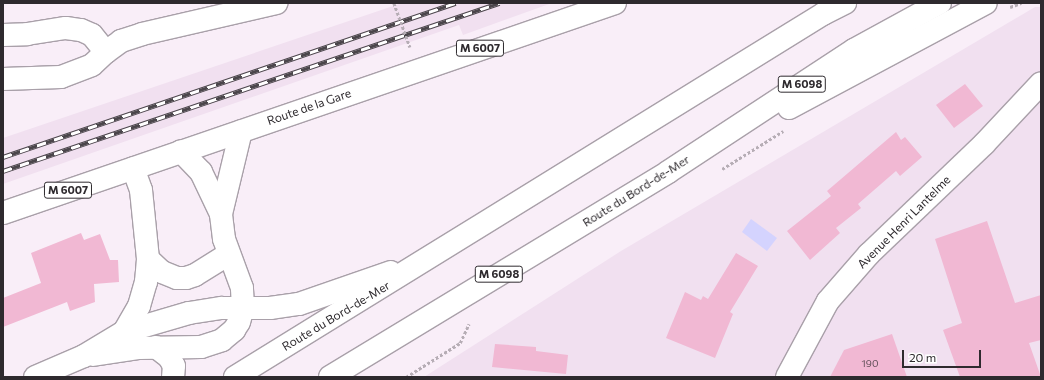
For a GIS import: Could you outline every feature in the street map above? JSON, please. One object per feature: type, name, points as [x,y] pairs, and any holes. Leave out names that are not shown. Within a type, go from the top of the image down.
[{"type":"main road","points":[[3,78],[61,77],[92,65],[121,41],[142,34],[276,3]]},
{"type":"main road","name":"Route de la Gare","points":[[3,213],[615,3]]},
{"type":"main road","name":"Route du Bord-de-Mer","points":[[236,377],[803,27],[845,3]]},
{"type":"main road","name":"Route du Bord-de-Mer","points":[[330,377],[668,172],[854,50],[940,3]]},
{"type":"main road","points":[[668,172],[986,3]]},
{"type":"main road","points":[[3,35],[28,34],[66,28],[81,30],[92,35],[106,52]]},
{"type":"main road","name":"Avenue Henri Lantelme","points":[[787,377],[828,301],[869,254],[984,144],[1041,83]]},
{"type":"main road","points":[[221,214],[241,131]]},
{"type":"main road","points":[[84,356],[156,347],[185,349],[213,344],[222,340],[234,330],[239,322],[243,308],[242,288],[229,254],[221,214],[201,172],[181,151]]},
{"type":"main road","points":[[124,332],[139,306],[146,282],[148,259],[140,190],[133,168]]},
{"type":"main road","points":[[148,259],[162,272],[177,278],[186,278],[195,275],[229,254]]},
{"type":"main road","points":[[35,377],[84,356],[124,332],[189,313],[243,308],[270,308],[299,304],[344,287],[423,262]]},
{"type":"main road","points":[[156,347],[169,357],[174,366],[174,377]]},
{"type":"path","points":[[394,3],[410,47]]},
{"type":"path","points":[[406,377],[460,343],[468,325],[474,321]]},
{"type":"shaded area","points":[[402,3],[552,3],[463,35],[459,25],[3,184],[3,138]]},
{"type":"shaded area","points":[[1035,7],[1041,7],[1041,377],[424,377],[621,251]]},
{"type":"water","points":[[751,219],[777,238],[767,251],[742,232]]},
{"type":"building","points":[[965,84],[983,106],[954,128],[936,105]]},
{"type":"building","points":[[896,132],[901,140],[905,137],[922,157],[900,176],[896,171],[858,204],[861,208],[836,228],[840,233],[810,260],[787,231],[831,196],[827,191]]},
{"type":"building","points":[[987,221],[1015,303],[1041,295],[1041,340],[1029,343],[1041,377],[960,377],[943,330],[962,323],[935,239]]},
{"type":"building","points":[[81,233],[84,240],[100,234],[110,260],[118,260],[119,282],[94,284],[95,302],[70,311],[67,302],[3,327],[3,298],[41,283],[31,253]]},
{"type":"building","points":[[736,253],[758,266],[730,312],[733,314],[715,358],[666,338],[685,292],[701,300],[703,296],[708,299]]},
{"type":"building","points":[[892,334],[907,377],[830,377],[844,350]]},
{"type":"building","points":[[495,344],[536,347],[536,351],[568,355],[566,374],[492,367]]},
{"type":"railway","points":[[3,157],[455,3]]},
{"type":"railway","points":[[3,171],[499,3]]}]
